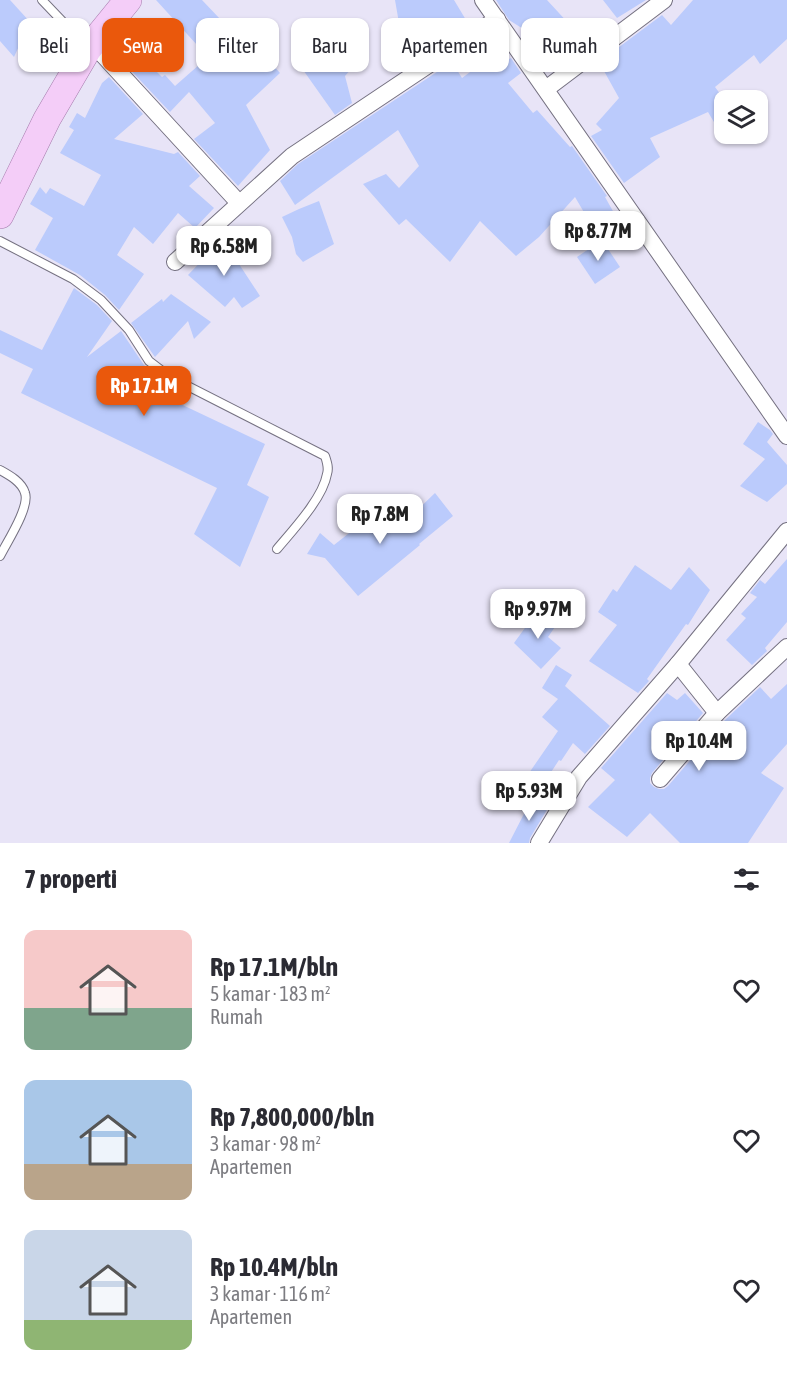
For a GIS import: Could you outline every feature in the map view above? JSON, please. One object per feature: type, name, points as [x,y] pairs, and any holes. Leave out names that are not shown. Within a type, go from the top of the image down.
[{"type":"main road","points":[[90,46],[128,0]]},
{"type":"main road","points":[[0,215],[47,119],[75,72]]},
{"type":"street","points":[[483,0],[496,18]]},
{"type":"street","points":[[546,89],[664,0]]},
{"type":"street","points":[[509,36],[787,436]]},
{"type":"street","points":[[90,46],[239,203]]},
{"type":"street","points":[[175,262],[291,156],[417,72]]},
{"type":"street","points":[[539,843],[579,777],[678,664],[787,531]]},
{"type":"street","points":[[660,779],[717,713],[787,647]]},
{"type":"street","points":[[678,664],[717,713]]},
{"type":"lane","points":[[42,0],[61,18]]},
{"type":"lane","points":[[0,241],[73,279],[101,300],[129,330],[149,361],[170,377],[325,456],[328,473],[323,485],[308,513],[277,549]]},
{"type":"lane","points":[[0,470],[19,484],[25,493],[26,505],[0,556]]},
{"type":"building","points":[[0,0],[10,0],[26,18],[18,18],[18,48],[14,57],[0,41]]},
{"type":"building","points":[[156,0],[202,0],[219,18],[196,18],[196,44],[184,31],[184,18],[172,18]]},
{"type":"building","points":[[395,0],[454,0],[465,18],[398,18]]},
{"type":"building","points":[[496,0],[547,0],[564,18],[521,18],[521,28],[508,18]]},
{"type":"building","points":[[603,0],[646,0],[617,18]]},
{"type":"building","points":[[693,0],[787,0],[787,39],[760,64],[754,55],[715,87],[717,90],[714,90],[714,122],[708,112],[650,138],[660,157],[624,183],[591,136],[602,130],[596,124],[619,98],[605,72],[619,72],[619,47],[662,15],[671,25]]},
{"type":"building","points":[[511,58],[521,73],[508,83],[533,113],[537,110],[570,147],[572,146],[607,196],[605,197],[614,213],[592,226],[575,197],[539,237],[516,256],[480,221],[450,262],[406,219],[399,225],[363,184],[386,174],[399,188],[419,166],[398,130],[295,205],[280,181],[298,164],[437,72],[458,72],[462,78],[470,72],[509,72],[509,59]]},
{"type":"building","points":[[196,68],[196,72],[280,73],[246,105],[270,150],[238,186],[194,139],[215,123],[189,92],[170,112],[132,72],[157,72],[162,77],[165,75],[175,86]]},
{"type":"building","points":[[305,72],[348,72],[345,76],[352,103],[335,115]]},
{"type":"building","points":[[109,77],[143,114],[114,139],[174,154],[178,152],[200,176],[189,186],[214,208],[195,228],[178,213],[153,244],[134,227],[117,255],[144,274],[119,310],[105,295],[80,275],[35,250],[53,218],[30,204],[40,187],[46,194],[50,188],[84,206],[101,175],[60,153],[74,130],[69,127],[77,113],[85,118],[102,83]]},
{"type":"building","points":[[319,201],[334,244],[303,262],[296,254],[292,237],[282,217]]},
{"type":"building","points":[[602,240],[620,267],[595,284],[577,257]]},
{"type":"building","points":[[226,241],[260,296],[242,308],[234,297],[225,307],[188,275],[212,250]]},
{"type":"building","points":[[74,288],[97,305],[112,321],[87,357],[121,331],[144,365],[159,378],[153,391],[265,444],[247,485],[269,497],[240,567],[194,534],[217,488],[21,393],[33,369],[0,353],[0,330],[42,350]]},
{"type":"building","points":[[171,294],[211,322],[194,339],[188,321],[155,357],[131,323]]},
{"type":"building","points":[[758,422],[773,434],[767,442],[787,465],[787,484],[767,502],[740,486],[765,459],[743,444]]},
{"type":"building","points":[[435,493],[453,516],[358,596],[325,558],[307,554],[320,533],[334,545],[367,519],[376,530],[398,516],[404,523]]},
{"type":"building","points":[[787,559],[787,622],[765,648],[767,651],[752,665],[726,640],[746,618],[741,614],[757,597],[750,593],[760,580],[765,584]]},
{"type":"building","points":[[635,565],[671,590],[689,567],[710,590],[688,625],[686,624],[647,679],[649,681],[638,693],[589,661],[617,625],[598,612],[613,589],[617,592]]},
{"type":"building","points":[[538,610],[557,624],[548,637],[561,648],[541,669],[514,643]]},
{"type":"building","points":[[556,665],[572,675],[565,686],[610,726],[585,754],[573,743],[542,786],[527,776],[558,731],[542,717],[558,699],[542,688]]},
{"type":"building","points":[[787,684],[787,744],[761,773],[784,788],[748,843],[680,843],[650,813],[627,837],[588,807],[615,780],[601,768],[667,693],[677,700],[685,693],[703,713],[652,773],[650,783],[659,789],[668,786],[725,720],[760,687],[771,699]]},
{"type":"building","points":[[530,798],[548,808],[529,843],[509,843],[526,810]]}]
